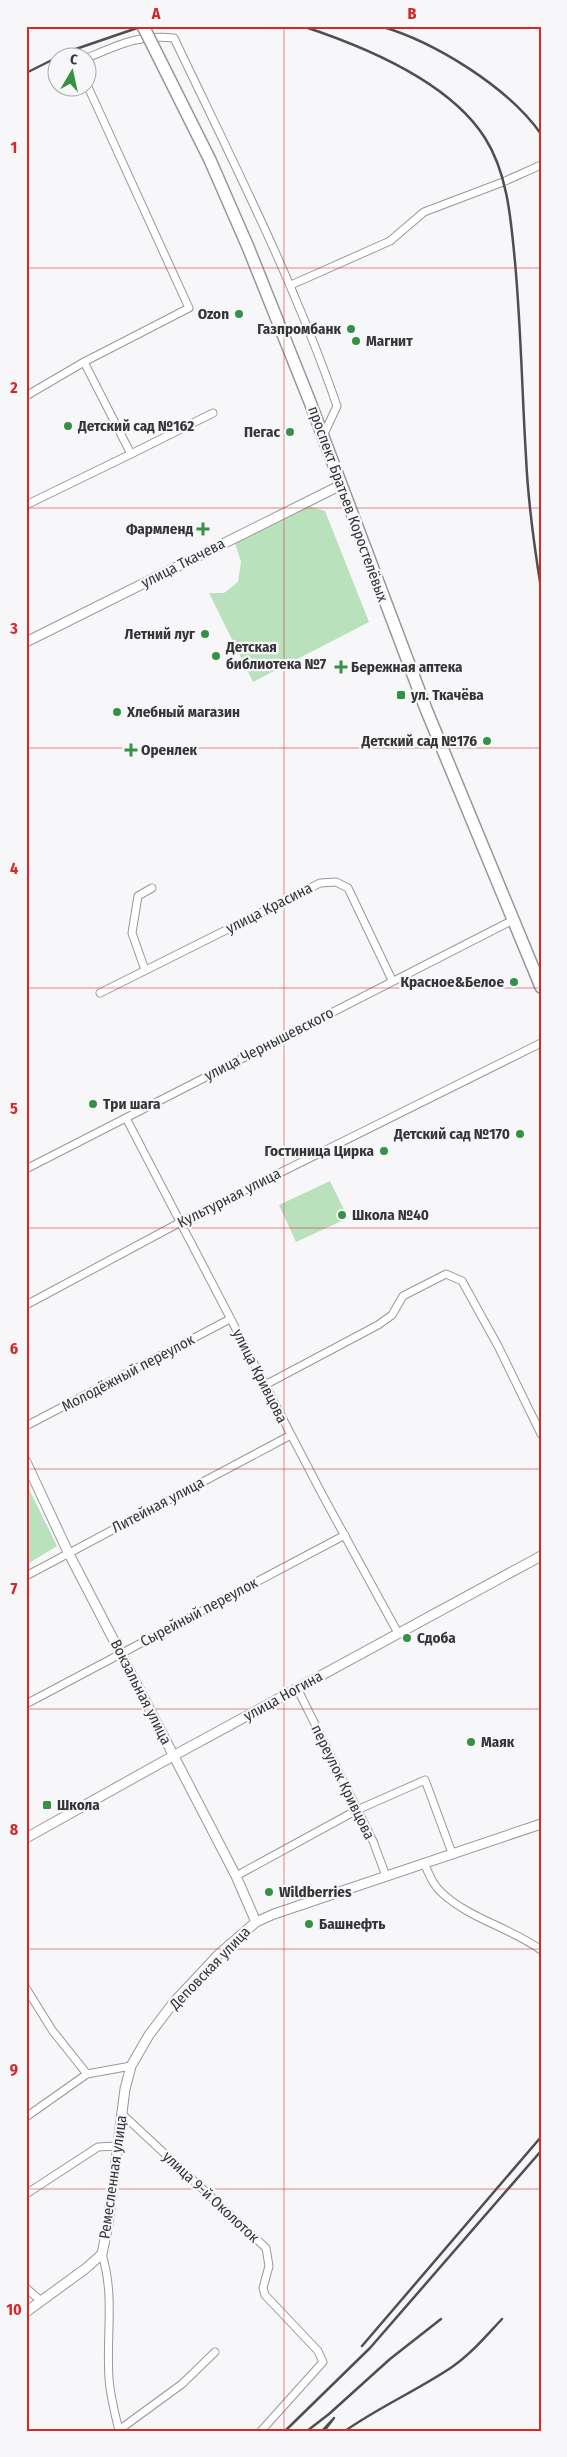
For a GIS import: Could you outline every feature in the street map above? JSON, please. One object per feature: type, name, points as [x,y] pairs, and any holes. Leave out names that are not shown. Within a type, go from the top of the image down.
[{"type":"main road","name":"проспект Братьев Коростелёвых","points":[[143,26],[210,160],[248,247],[323,436],[426,709],[541,987]]},
{"type":"street","points":[[98,54],[136,38],[155,36],[174,38],[291,285],[337,406],[323,436]]},
{"type":"street","points":[[26,396],[84,362],[189,308],[93,98]]},
{"type":"street","points":[[291,285],[374,249],[398,235],[424,212],[503,182],[541,165]]},
{"type":"street","points":[[84,362],[131,454]]},
{"type":"street","points":[[26,505],[213,413]]},
{"type":"street","name":"улица Ткачева","points":[[26,642],[341,485]]},
{"type":"street","name":"улица Красина","points":[[100,993],[320,883],[336,882],[348,888],[392,980]]},
{"type":"street","points":[[145,970],[132,933],[138,896],[152,888]]},
{"type":"street","name":"улица Чернышевского","points":[[26,1169],[512,920]]},
{"type":"street","name":"Культурная улица","points":[[26,1304],[179,1223],[541,1043]]},
{"type":"street","name":"улица Кривцова","points":[[126,1118],[290,1434],[398,1632]]},
{"type":"street","points":[[265,1385],[378,1325],[392,1315],[403,1296],[446,1274],[462,1281],[502,1354],[541,1434]]},
{"type":"street","name":"Молодёжный переулок","points":[[26,1426],[230,1319]]},
{"type":"street","name":"Литейная улица","points":[[26,1576],[290,1434]]},
{"type":"street","name":"Вокзальная улица","points":[[26,1462],[68,1552],[236,1876],[256,1922]]},
{"type":"street","name":"Сырейный переулок","points":[[26,1704],[345,1535]]},
{"type":"street","name":"улица Ногина","points":[[26,1838],[398,1632],[541,1556]]},
{"type":"street","name":"переулок Кривцова","points":[[297,1688],[373,1841],[386,1876]]},
{"type":"street","points":[[236,1876],[357,1810],[425,1780],[452,1853]]},
{"type":"street","name":"Деповская улица","points":[[131,2066],[149,2035],[174,2002],[218,1955],[256,1922],[452,1853],[541,1824]]},
{"type":"street","points":[[424,1863],[431,1880],[442,1893],[496,1927],[541,1950]]},
{"type":"street","points":[[26,1988],[52,2030],[87,2074]]},
{"type":"street","points":[[26,2117],[87,2074],[131,2066]]},
{"type":"street","name":"Ремесленная улица","points":[[26,2312],[102,2254],[108,2224],[121,2113],[131,2066]]},
{"type":"street","name":"улица 9-й Околоток","points":[[121,2113],[266,2248],[269,2266],[263,2288],[265,2296],[318,2351],[323,2362],[261,2431]]},
{"type":"street","points":[[26,2194],[98,2147],[117,2146]]},
{"type":"street","points":[[102,2254],[109,2276],[111,2297],[109,2377],[112,2402],[119,2430],[182,2384],[215,2352]]},
{"type":"street","points":[[26,2288],[41,2301]]},
{"type":"green space","points":[[309,506],[325,511],[369,622],[253,682],[209,593],[224,593],[238,582],[241,562],[235,543]]},
{"type":"green space","points":[[330,1181],[348,1218],[296,1242],[279,1205]]},
{"type":"green space","points":[[26,1483],[57,1546],[26,1565]]},
{"type":"railway","points":[[26,73],[70,51],[143,26]]},
{"type":"railway","points":[[302,26],[377,55],[427,83],[450,99],[469,118],[485,138],[493,152],[504,182],[512,230],[519,311],[528,490],[541,588]]},
{"type":"railway","points":[[380,26],[424,43],[469,68],[510,100],[541,134]]},
{"type":"railway","points":[[362,2346],[541,2137]]},
{"type":"railway","points":[[285,2431],[370,2348],[541,2151]]},
{"type":"railway","points":[[307,2431],[329,2414],[390,2359],[441,2319]]},
{"type":"railway","points":[[345,2431],[452,2367],[472,2351],[502,2319]]},
{"type":"railway","points":[[322,2431],[334,2418],[324,2431]]},
{"type":"place","name":"Ozon","points":[[239,314]]},
{"type":"place","name":"Газпромбанк","points":[[351,329]]},
{"type":"place","name":"Магнит","points":[[356,341]]},
{"type":"place","name":"Детский сад №162","points":[[68,426]]},
{"type":"place","name":"Пегас","points":[[290,432]]},
{"type":"place","name":"Фармленд","points":[[203,529]]},
{"type":"place","name":"Летний луг","points":[[205,634]]},
{"type":"place","name":"Детская библиотека №7","points":[[216,656]]},
{"type":"place","name":"Бережная аптека","points":[[341,667]]},
{"type":"place","name":"ул. Ткачёва","points":[[401,695]]},
{"type":"place","name":"Хлебный магазин","points":[[117,712]]},
{"type":"place","name":"Детский сад №176","points":[[487,741]]},
{"type":"place","name":"Оренлек","points":[[131,750]]},
{"type":"place","name":"Красное&Белое","points":[[514,982]]},
{"type":"place","name":"Три шага","points":[[93,1104]]},
{"type":"place","name":"Детский сад №170","points":[[520,1134]]},
{"type":"place","name":"Гостиница Цирка","points":[[384,1151]]},
{"type":"place","name":"Школа №40","points":[[342,1215]]},
{"type":"place","name":"Сдоба","points":[[407,1638]]},
{"type":"place","name":"Маяк","points":[[471,1742]]},
{"type":"place","name":"Школа","points":[[47,1805]]},
{"type":"place","name":"Wildberries","points":[[269,1892]]},
{"type":"place","name":"Башнефть","points":[[309,1924]]}]
